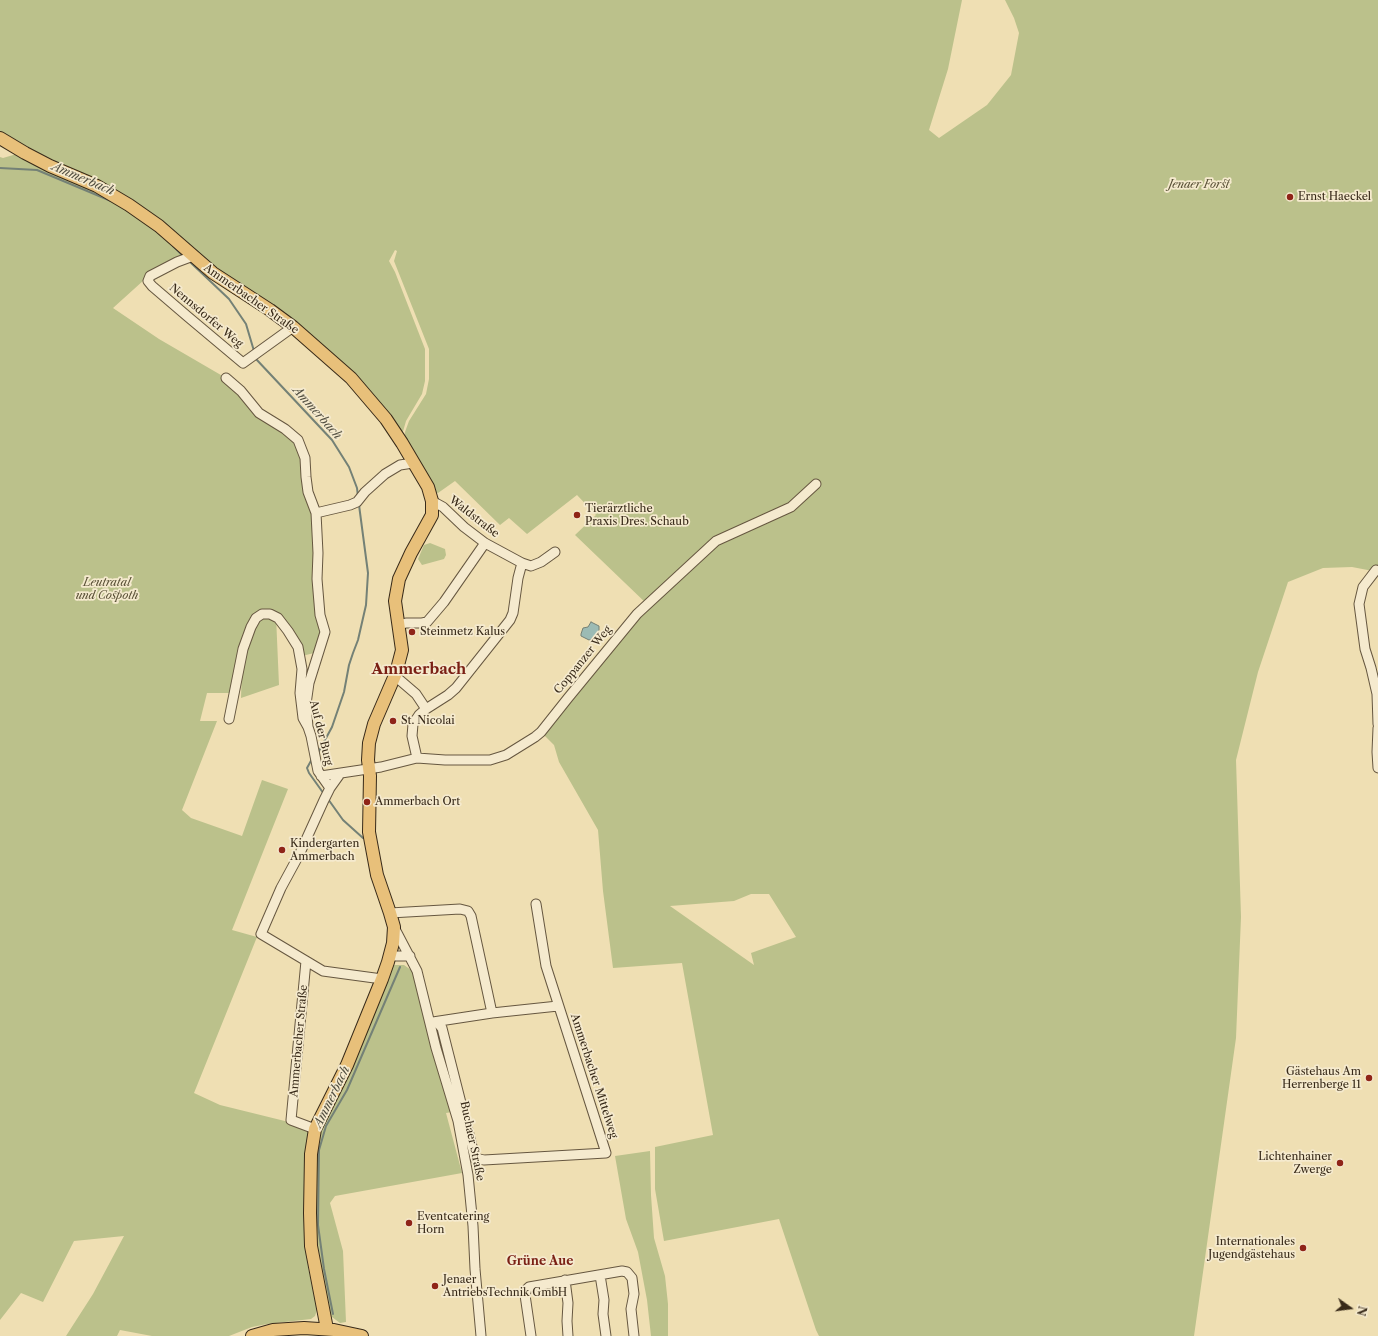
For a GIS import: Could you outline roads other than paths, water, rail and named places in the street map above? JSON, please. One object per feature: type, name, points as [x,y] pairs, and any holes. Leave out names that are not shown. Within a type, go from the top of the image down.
[{"type":"main road","name":"Ammerbacher Straße","points":[[0,138],[50,166],[97,186],[129,205],[159,226],[213,273],[270,310],[293,327],[351,378],[386,419],[402,442],[428,487],[432,501],[432,515],[411,553],[399,579],[395,600],[402,650],[395,676],[370,736],[368,760],[370,768],[370,839],[377,875],[394,927],[394,934],[382,979],[347,1065],[315,1129],[310,1164],[311,1246],[328,1333]]},
{"type":"main road","points":[[252,1336],[273,1330],[288,1328],[362,1336]]},
{"type":"street","name":"Nennsdorfer Weg","points":[[193,256],[188,257],[150,276],[148,281],[175,306],[243,363],[293,327]]},
{"type":"street","points":[[226,378],[241,391],[259,413],[285,429],[298,440],[305,458],[308,492],[316,513],[318,553],[317,579],[320,615],[325,632],[309,683],[306,704],[308,727]]},
{"type":"street","points":[[316,513],[357,502],[365,492],[385,474],[400,466],[413,463]]},
{"type":"street","name":"Coppanzer Weg","points":[[340,774],[381,767],[418,758],[445,760],[490,760],[506,755],[541,732],[637,614],[716,541],[791,507],[816,484]]},
{"type":"street","name":"Waldstraße","points":[[432,501],[443,507],[464,527],[485,543],[522,563]]},
{"type":"street","points":[[399,625],[406,623],[427,622],[447,598],[485,543]]},
{"type":"street","points":[[418,758],[412,736],[412,724],[426,709],[456,688],[510,620],[513,613],[518,578],[522,563],[531,566],[541,562],[555,552]]},
{"type":"street","points":[[1376,570],[1363,587],[1359,604],[1365,649],[1377,694],[1378,724]]},
{"type":"street","name":"Auf der Burg","points":[[229,718],[243,649],[251,627],[256,618],[262,614],[270,614],[278,618],[298,647],[302,669],[300,693],[301,706],[303,718],[308,727],[318,771],[321,776],[340,774]]},
{"type":"street","points":[[395,676],[416,694],[426,709]]},
{"type":"street","points":[[1378,728],[1378,768]]},
{"type":"street","points":[[340,774],[327,793],[300,853],[281,888],[261,934],[323,971],[382,979]]},
{"type":"street","points":[[321,776],[327,793]]},
{"type":"street","name":"Ammerbacher Mittelweg","points":[[536,904],[546,966],[606,1153]]},
{"type":"street","points":[[390,914],[460,909],[468,911],[471,916],[492,1014]]},
{"type":"street","name":"Buchaer Straße","points":[[394,927],[417,971],[434,1022],[458,1121],[468,1175],[474,1226],[475,1269],[481,1336]]},
{"type":"street","points":[[389,956],[410,956]]},
{"type":"street","name":"Ammerbacher Straße","points":[[306,961],[291,1120],[315,1129]]},
{"type":"street","name":"Ammerbacher Mittelweg","points":[[434,1022],[558,1006]]},
{"type":"street","name":"Buchaer Straße","points":[[434,1022],[442,1028],[475,1158],[484,1160],[606,1153]]},
{"type":"street","points":[[530,1336],[525,1295],[527,1289],[532,1286],[624,1271],[631,1276],[634,1294],[631,1309],[634,1336]]},
{"type":"street","points":[[600,1275],[604,1297],[603,1318],[606,1336]]},
{"type":"street","points":[[565,1280],[568,1303],[568,1336]]},
{"type":"water","points":[[591,622],[599,626],[599,630],[593,639],[589,640],[581,636],[581,634],[583,628],[588,627]]},
{"type":"waterway","name":"Ammerbach","points":[[0,168],[37,170],[111,201]]},
{"type":"waterway","name":"Ammerbach","points":[[173,246],[184,257]]},
{"type":"waterway","name":"Ammerbach","points":[[189,261],[229,299],[246,324],[254,351]]},
{"type":"waterway","name":"Ammerbach","points":[[256,357],[256,359],[332,440],[349,467],[357,488],[358,497]]},
{"type":"waterway","name":"Ammerbach","points":[[318,753],[332,727],[344,692],[349,665],[358,640],[366,605],[368,573],[359,505]]},
{"type":"waterway","name":"Ammerbach","points":[[312,759],[307,768],[324,794]]},
{"type":"waterway","name":"Ammerbach","points":[[328,799],[343,820],[363,838]]},
{"type":"waterway","name":"Ammerbach","points":[[333,1314],[324,1269],[318,1225],[319,1150],[326,1126],[347,1090],[400,967]]},
{"type":"place","name":"Ernst Haeckel","points":[[1290,197]]},
{"type":"place","name":"Tierärztliche Praxis Dres. Schaub","points":[[577,515]]},
{"type":"place","name":"Steinmetz Kalus","points":[[412,632]]},
{"type":"place","name":"St. Nicolai","points":[[393,721]]},
{"type":"place","name":"Ammerbach Ort","points":[[367,802]]},
{"type":"place","name":"Kindergarten Ammerbach","points":[[282,850]]},
{"type":"place","name":"Gästehaus Am Herrenberge 11","points":[[1369,1078]]},
{"type":"place","name":"Lichtenhainer Zwerge","points":[[1340,1163]]},
{"type":"place","name":"Eventcatering Horn","points":[[409,1223]]},
{"type":"place","name":"Internationales Jugendgästehaus","points":[[1303,1248]]},
{"type":"place","name":"Jenaer AntriebsTechnik GmbH","points":[[435,1286]]},
{"type":"district","name":"Ammerbach","points":[[419,670]]},
{"type":"district","name":"Grüne Aue","points":[[540,1262]]},
{"type":"park label","name":"Jenaer Forst","points":[[1199,185]]},
{"type":"park label","name":"Leutratal und Cospoth","points":[[107,589]]}]
